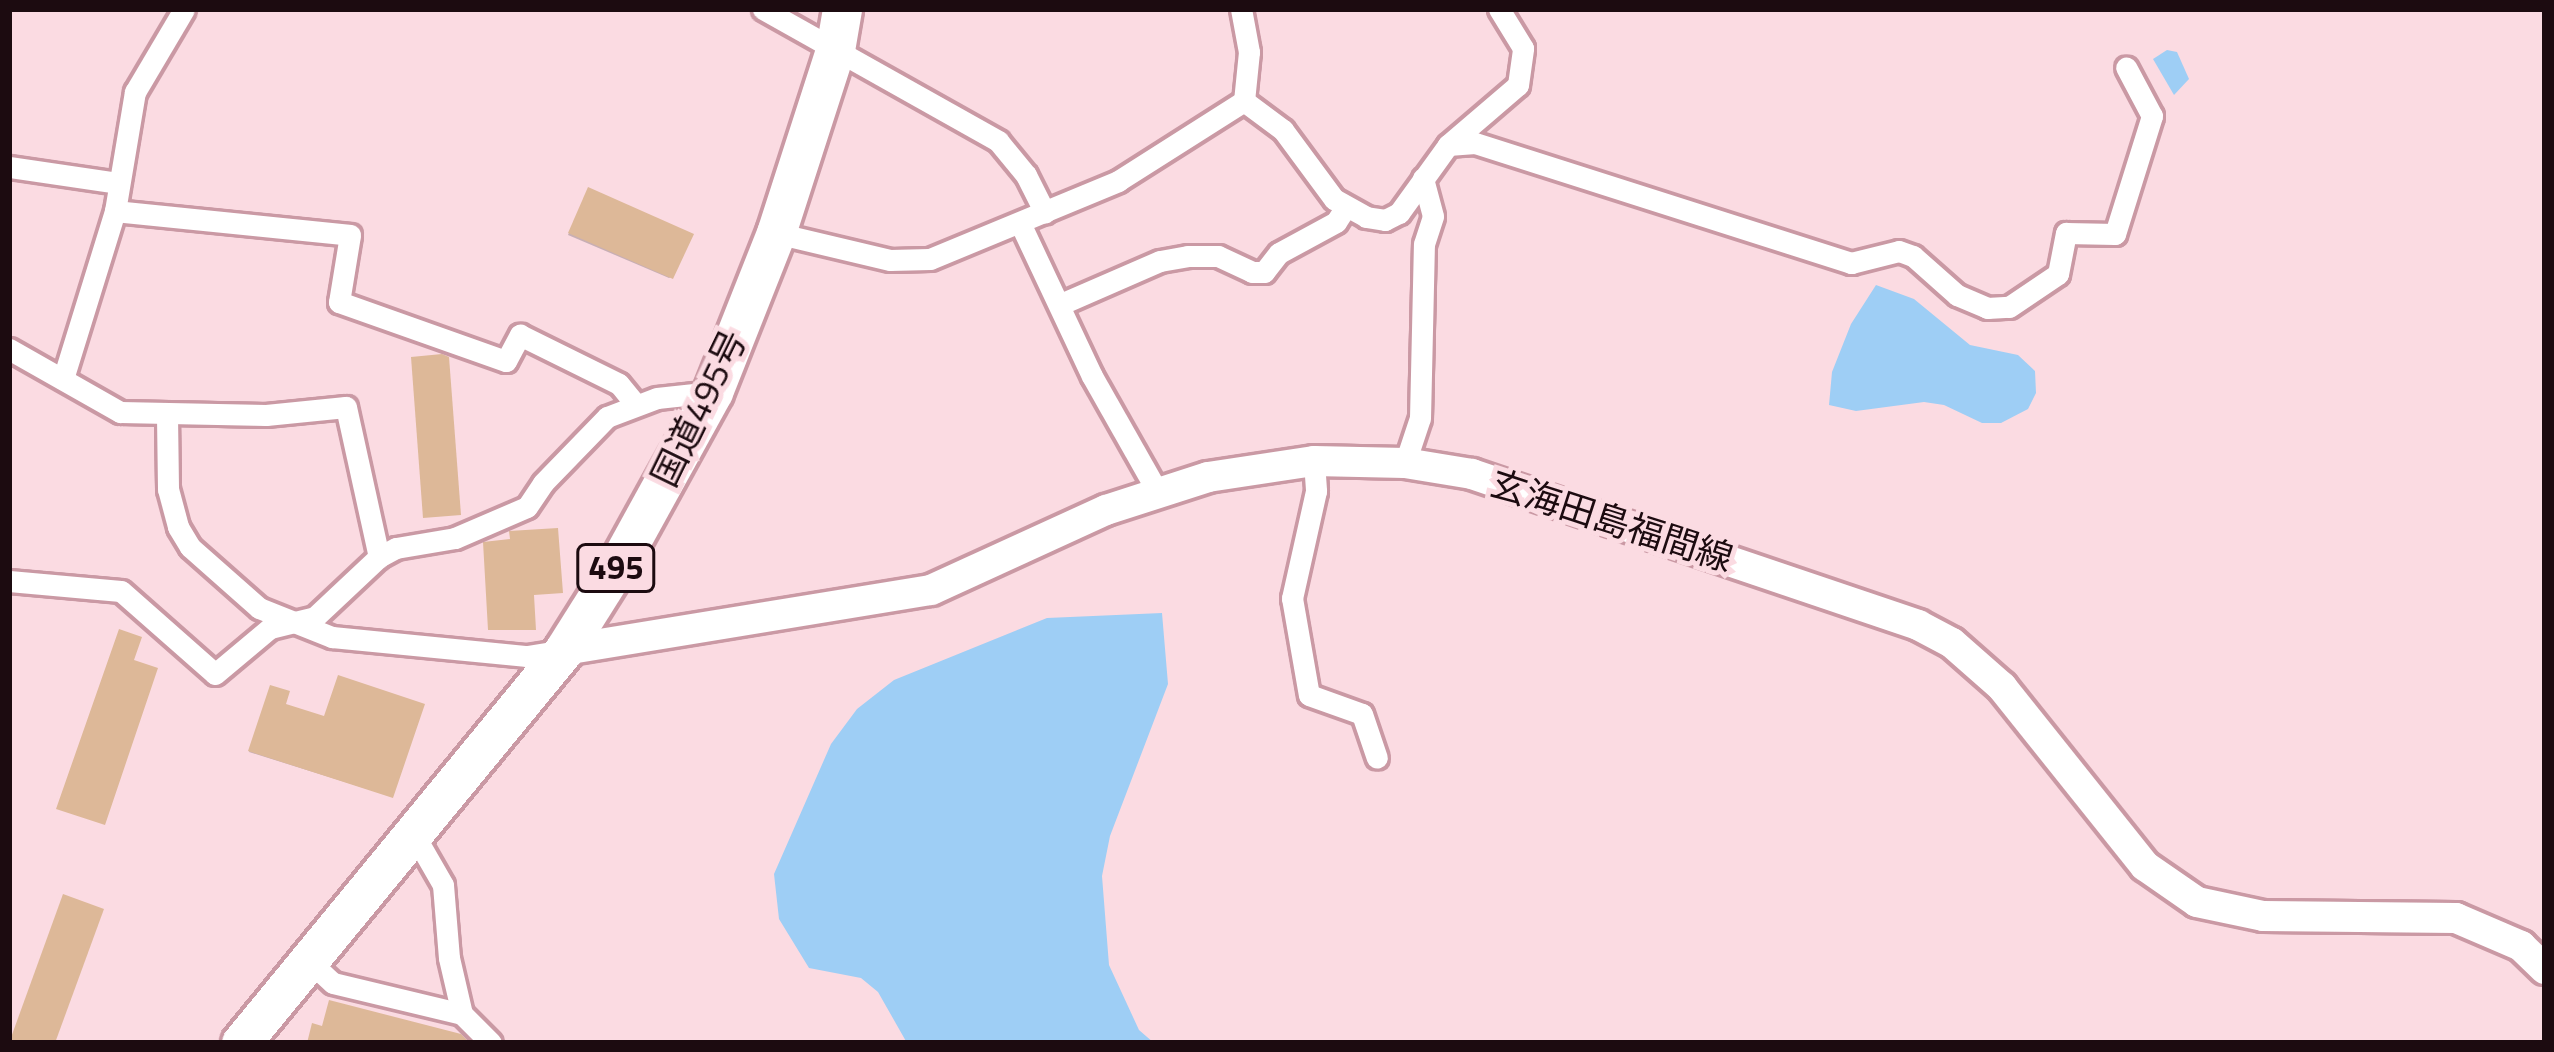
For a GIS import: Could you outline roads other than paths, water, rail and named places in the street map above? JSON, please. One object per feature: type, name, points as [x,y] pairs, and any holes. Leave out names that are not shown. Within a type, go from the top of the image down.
[{"type":"highway","name":"国道495号","points":[[241,1043],[564,650],[620,561],[712,392],[776,233],[835,50],[842,9]]},
{"type":"main road","name":"玄海田島福間線","points":[[564,650],[931,590],[1156,491],[1267,466],[1314,461],[1405,464],[1472,473],[1918,625],[1952,644],[2002,687],[2145,866],[2198,902],[2263,916],[2456,918],[2521,946],[2545,969]]},
{"type":"street","points":[[63,379],[115,211],[135,92],[184,9]]},
{"type":"street","points":[[764,9],[998,141],[1026,175],[1045,213]]},
{"type":"street","points":[[1241,9],[1250,52],[1244,101]]},
{"type":"street","points":[[1244,101],[1282,130],[1345,208],[1385,220],[1411,199],[1448,145],[1518,85],[1523,48],[1498,9]]},
{"type":"street","points":[[1448,145],[1475,143],[1852,263],[1899,251],[1913,256],[1957,295],[1988,308],[2009,307],[2058,274],[2066,233],[2115,234],[2152,116],[2126,67]]},
{"type":"street","points":[[776,233],[890,260],[930,259],[1118,182],[1244,101]]},
{"type":"street","points":[[9,167],[118,183]]},
{"type":"street","points":[[1405,464],[1420,418],[1424,244],[1433,216],[1424,178]]},
{"type":"street","points":[[1061,304],[1160,261],[1188,256],[1217,256],[1252,272],[1264,272],[1279,253],[1336,222],[1345,208]]},
{"type":"street","points":[[115,211],[350,235],[339,302],[506,361],[520,334],[619,384],[635,404]]},
{"type":"street","points":[[1020,224],[1092,376],[1156,491]]},
{"type":"street","points":[[9,349],[120,412],[167,416],[346,407],[379,556]]},
{"type":"street","points":[[9,581],[122,591],[215,674],[269,628],[315,616],[379,556],[514,516],[527,507],[588,432],[635,404],[712,392]]},
{"type":"street","points":[[167,416],[168,489],[178,527],[190,547],[259,608],[332,637],[527,656],[564,650]]},
{"type":"street","points":[[1314,461],[1311,517],[1292,598],[1310,695],[1362,714],[1378,758]]},
{"type":"street","points":[[412,831],[442,885],[449,958],[462,1014]]},
{"type":"street","points":[[307,959],[333,983],[462,1014],[491,1043]]},
{"type":"water","points":[[2167,50],[2177,52],[2189,79],[2174,95],[2153,59]]},
{"type":"water","points":[[1876,285],[1914,299],[1970,345],[2018,355],[2035,371],[2036,393],[2028,409],[2001,423],[1982,423],[1944,405],[1924,402],[1856,411],[1829,405],[1832,372],[1851,324]]},
{"type":"water","points":[[1162,613],[1168,684],[1110,836],[1102,876],[1109,965],[1139,1030],[1154,1043],[907,1043],[878,992],[861,978],[809,968],[779,919],[774,874],[831,744],[857,709],[894,680],[1047,618]]}]
